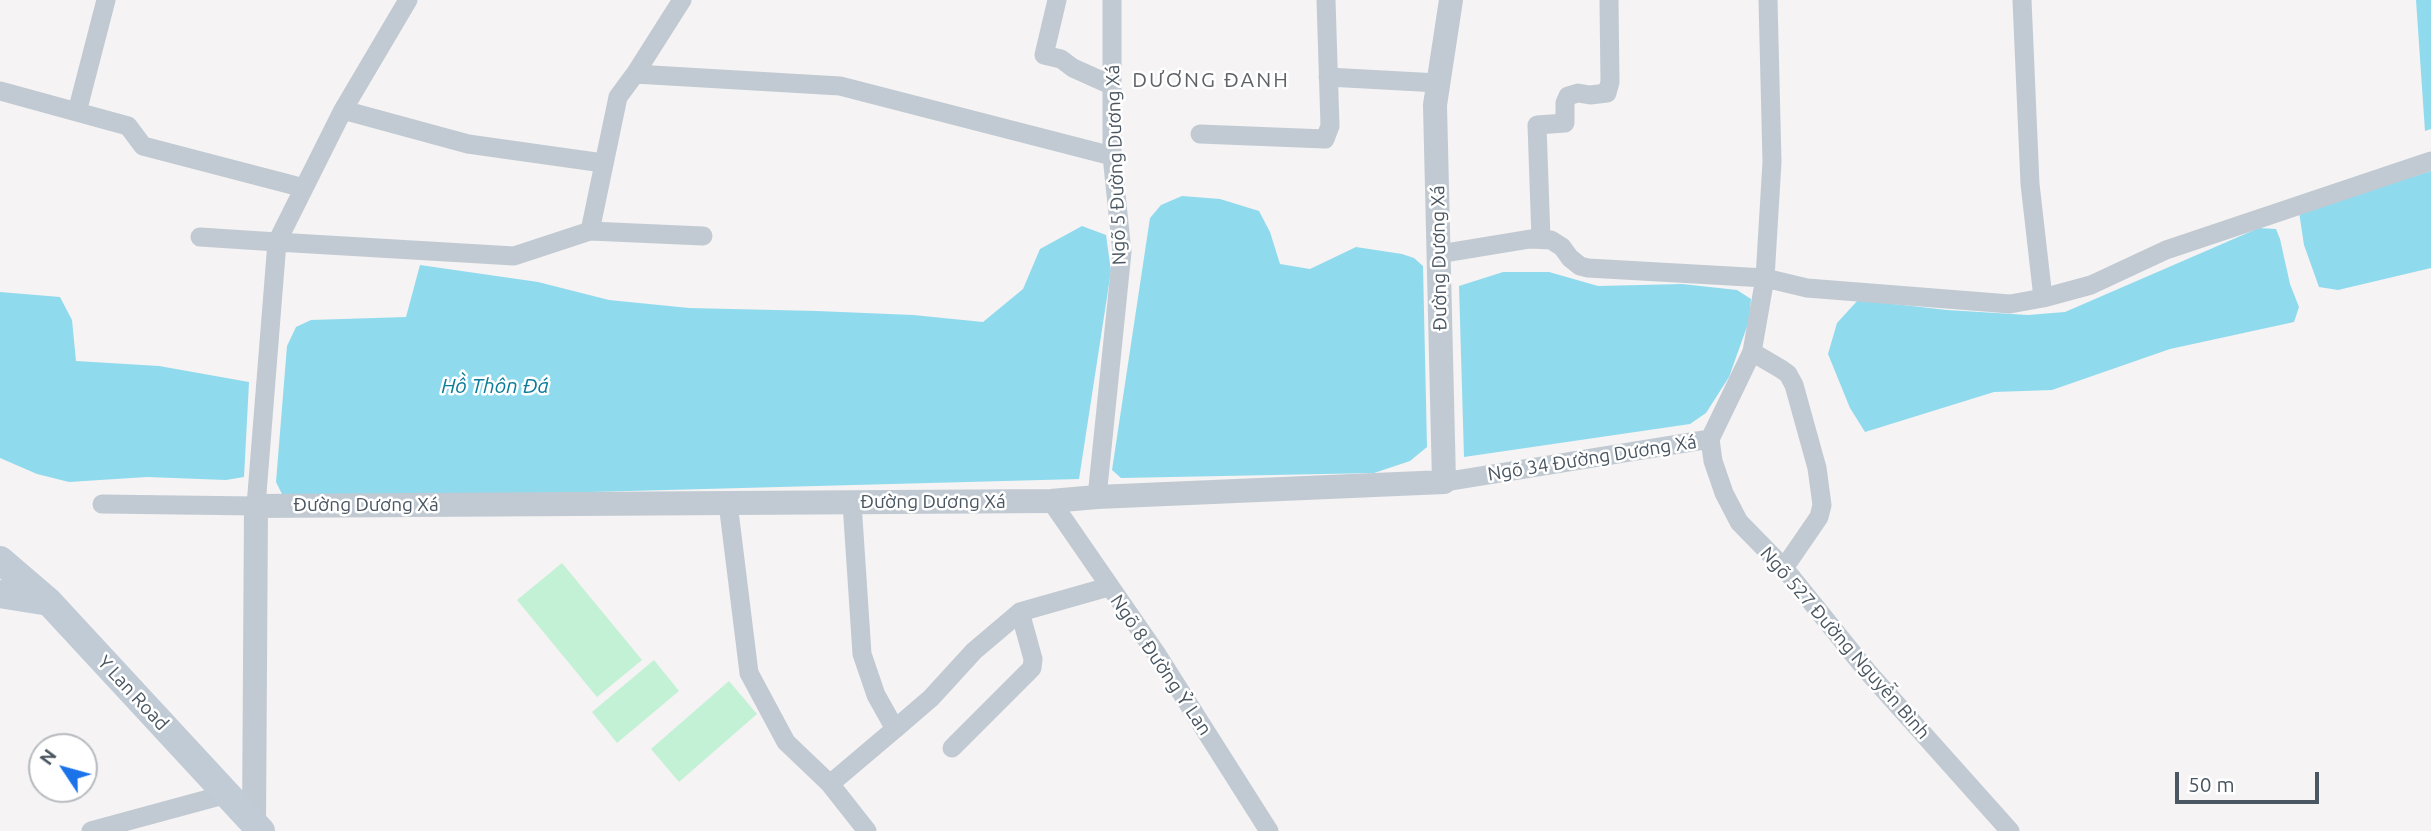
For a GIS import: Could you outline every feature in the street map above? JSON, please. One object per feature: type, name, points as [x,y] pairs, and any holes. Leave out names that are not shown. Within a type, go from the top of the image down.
[{"type":"main road","name":"Y Lan Road","points":[[0,560],[49,602],[257,828]]},
{"type":"main road","points":[[0,594],[49,602]]},
{"type":"street","points":[[77,112],[106,0]]},
{"type":"street","points":[[257,828],[263,674],[256,506],[277,242],[343,110],[408,0]]},
{"type":"street","points":[[1058,0],[1044,55],[1061,59],[1073,68],[1111,85]]},
{"type":"street","name":"Ngõ 5 Đường Dương Xá","points":[[1097,497],[1122,252],[1112,156],[1112,0]]},
{"type":"street","points":[[1200,134],[1325,139],[1329,126],[1326,0]]},
{"type":"street","name":"Đường Dương Xá","points":[[256,506],[1051,501],[1444,482],[1435,105],[1451,0]]},
{"type":"street","name":"Ngõ 34 Đường Dương Xá","points":[[1444,482],[1710,439],[1752,352],[1765,278],[1772,162],[1768,0]]},
{"type":"street","points":[[2022,0],[2031,184],[2043,298]]},
{"type":"street","points":[[590,230],[618,97],[635,74],[678,1]]},
{"type":"street","points":[[1541,239],[1537,125],[1565,123],[1565,103],[1568,96],[1578,93],[1590,96],[1607,93],[1610,82],[1609,1]]},
{"type":"street","points":[[635,74],[840,86],[1112,156]]},
{"type":"street","points":[[1328,77],[1438,83]]},
{"type":"street","points":[[0,90],[128,126],[143,146],[304,188]]},
{"type":"street","points":[[343,110],[468,144],[603,163]]},
{"type":"street","points":[[1439,258],[1541,239],[1551,240],[1562,247],[1580,266],[1588,268],[1765,278],[1807,288],[2010,304],[2091,285],[2166,250],[2431,161]]},
{"type":"street","points":[[200,237],[514,256],[590,230],[703,236]]},
{"type":"street","points":[[1752,352],[1788,374],[1794,385],[1817,468],[1822,505],[1819,517],[1784,568]]},
{"type":"street","name":"Ngõ 527 Đường Nguyễn Bình","points":[[1710,439],[1713,461],[1724,493],[1739,522],[1784,568],[1867,671],[2010,831]]},
{"type":"street","name":"Ngõ 8 Đường Ỷ Lan","points":[[1051,501],[1158,656],[1269,831]]},
{"type":"street","points":[[728,503],[749,673],[786,742],[830,784],[867,831]]},
{"type":"street","points":[[852,503],[862,653],[876,695],[895,729]]},
{"type":"street","points":[[102,504],[256,506]]},
{"type":"street","points":[[830,784],[931,698],[974,652],[1020,612],[1108,587]]},
{"type":"street","points":[[952,748],[1032,668],[1033,659],[1020,612]]},
{"type":"street","points":[[91,831],[228,794]]},
{"type":"green space","points":[[562,563],[642,660],[597,697],[517,600]]},
{"type":"green space","points":[[654,660],[679,691],[617,743],[592,712]]},
{"type":"green space","points":[[729,681],[757,714],[679,782],[651,749]]},
{"type":"water","points":[[2416,0],[2431,0],[2431,129],[2425,131]]},
{"type":"water","points":[[2431,171],[2431,268],[2338,290],[2319,287],[2304,245],[2299,212]]},
{"type":"water","points":[[1182,196],[1220,199],[1259,211],[1270,232],[1280,264],[1310,269],[1356,247],[1402,254],[1414,258],[1423,266],[1427,447],[1410,461],[1374,473],[1121,478],[1112,470],[1150,218],[1161,205]]},
{"type":"water","name":"Hồ Thôn Đá","points":[[1082,226],[1106,235],[1111,271],[1079,479],[292,500],[282,494],[276,482],[287,346],[296,327],[311,320],[406,317],[420,265],[538,282],[609,300],[689,308],[913,315],[983,322],[1023,289],[1040,249]]},
{"type":"water","points":[[2259,228],[2276,229],[2280,239],[2290,284],[2299,307],[2294,322],[2170,349],[2052,390],[1994,392],[1865,432],[1850,408],[1828,354],[1837,323],[1858,300],[1947,310],[2028,315],[2065,312]]},
{"type":"water","points":[[1503,272],[1549,272],[1598,286],[1682,284],[1737,290],[1751,299],[1749,321],[1729,377],[1706,413],[1690,424],[1464,457],[1459,286]]},
{"type":"water","points":[[0,292],[60,297],[72,320],[76,361],[159,366],[249,382],[244,477],[226,480],[147,477],[69,482],[37,474],[0,458]]},
{"type":"district","name":"DƯƠNG ĐANH","points":[[1211,80]]}]
